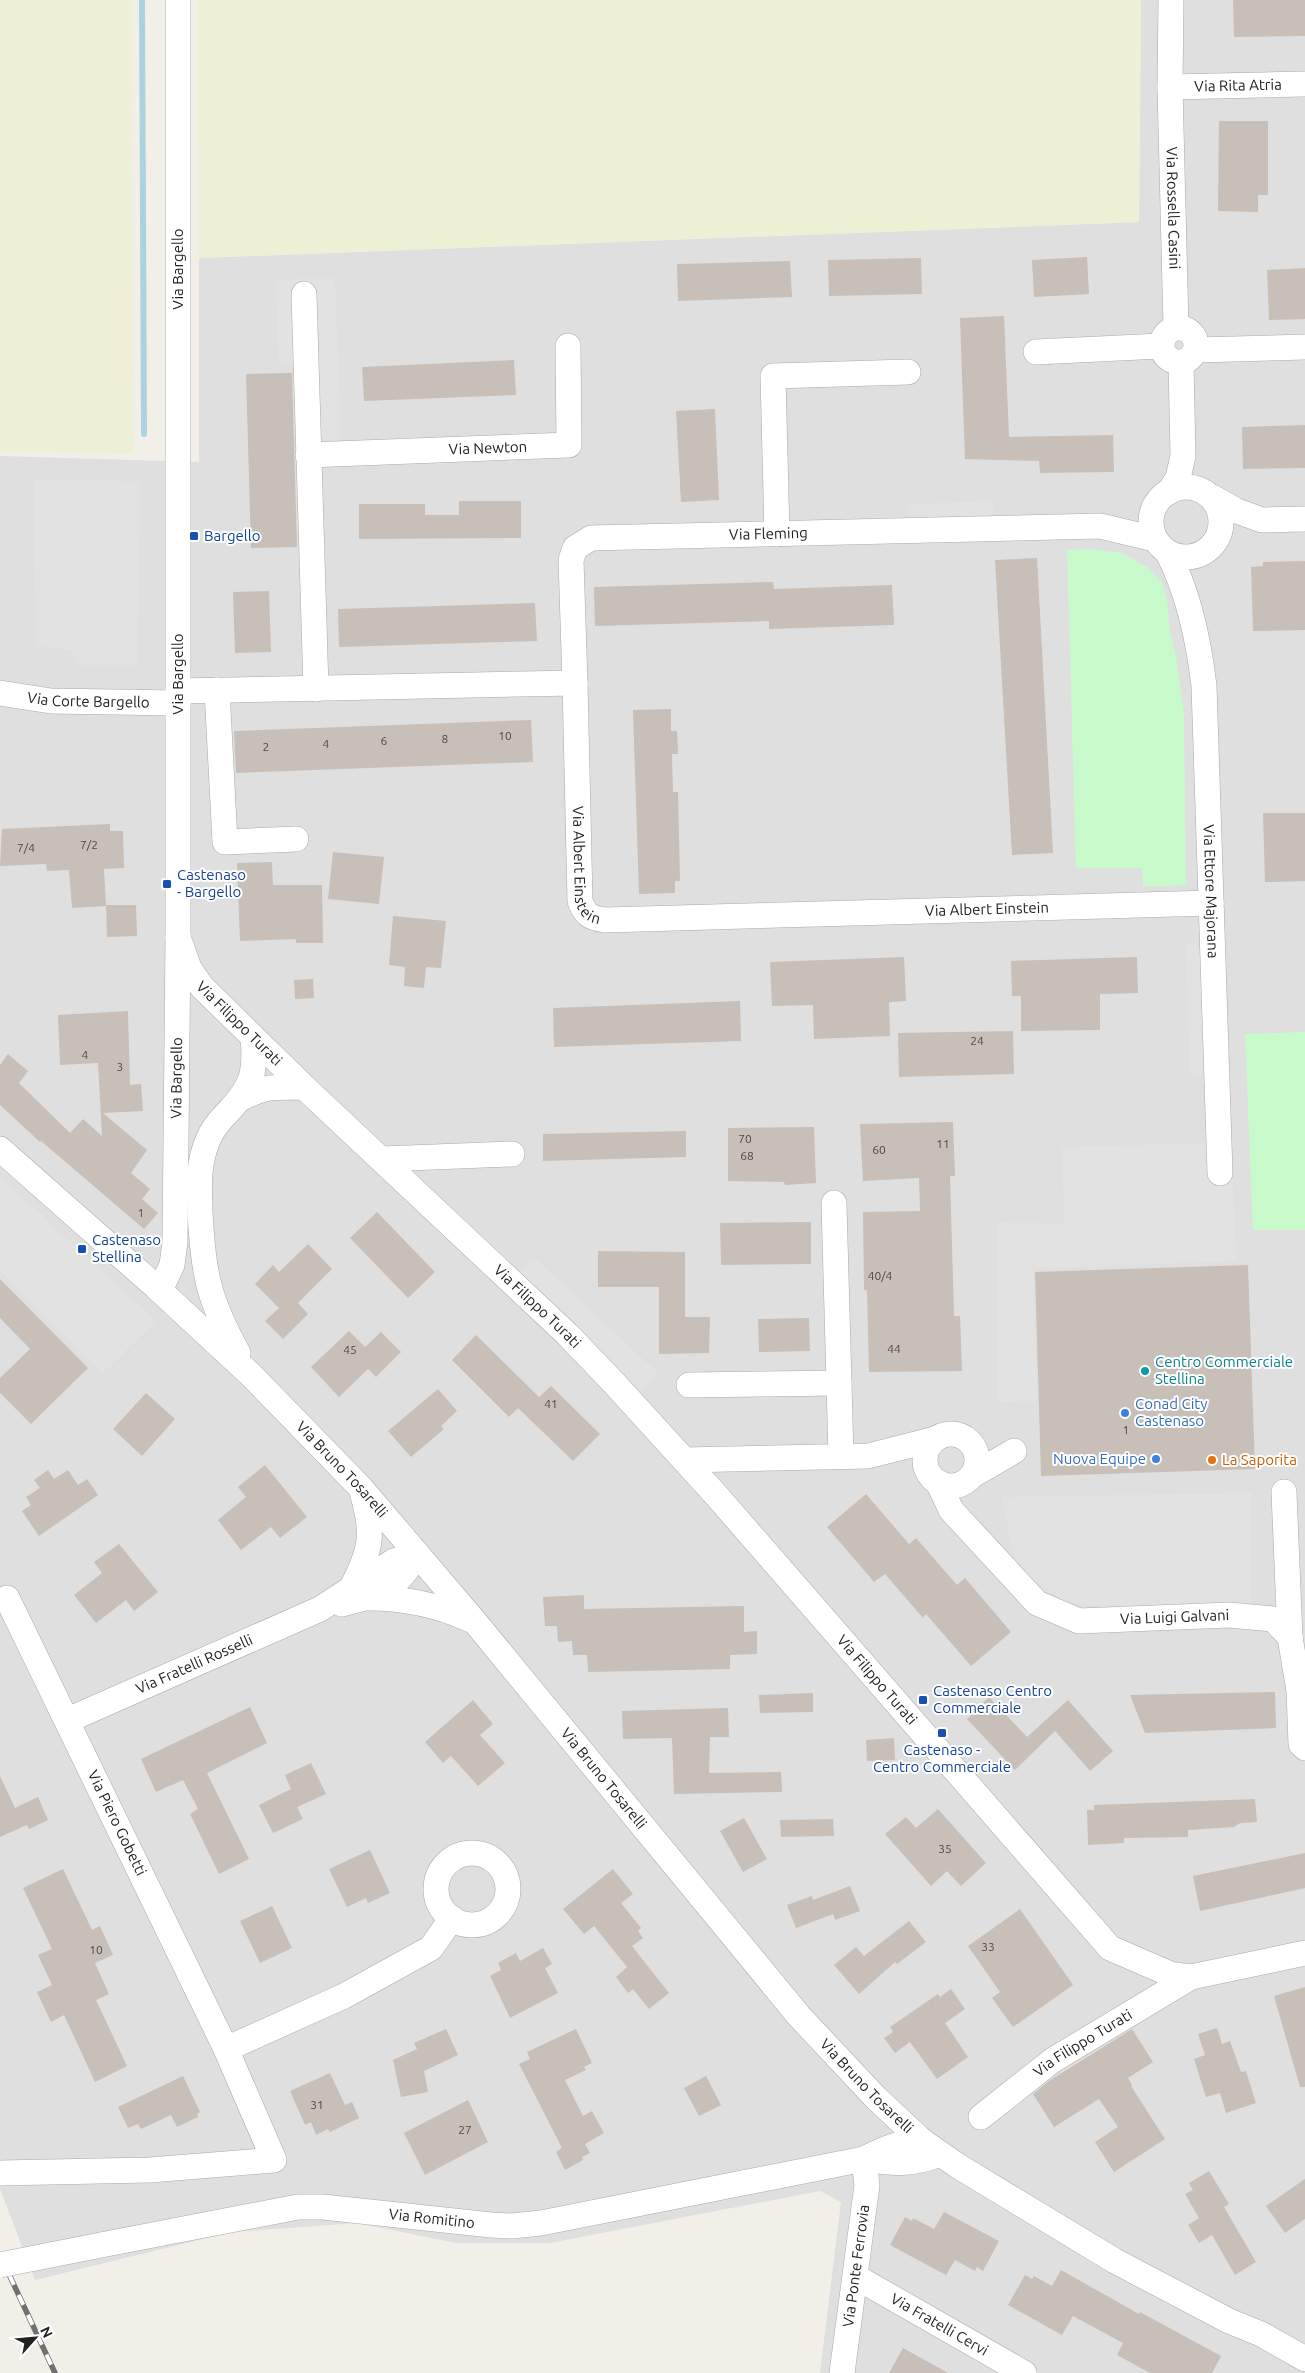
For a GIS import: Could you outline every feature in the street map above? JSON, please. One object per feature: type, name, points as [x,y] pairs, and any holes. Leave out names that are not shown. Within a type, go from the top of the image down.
[{"type":"street","name":"Via Bargello","points":[[160,1290],[172,1265],[174,1254],[178,937],[178,0]]},
{"type":"street","name":"Via Rossella Casini","points":[[1168,337],[1171,0]]},
{"type":"street","name":"Via Rita Atria","points":[[1170,87],[1305,84]]},
{"type":"street","points":[[304,294],[316,689]]},
{"type":"street","points":[[1036,352],[1168,337],[1167,359],[1305,347]]},
{"type":"street","name":"Via Newton","points":[[308,455],[569,445],[568,346]]},
{"type":"street","points":[[1161,546],[1150,526],[1182,495],[1188,357]]},
{"type":"street","points":[[777,534],[773,376],[908,372]]},
{"type":"street","points":[[1182,495],[1262,520],[1305,519]]},
{"type":"street","points":[[1182,495],[1217,503],[1222,520],[1213,544]]},
{"type":"street","name":"Via Fleming","points":[[575,683],[571,560],[575,548],[591,538],[1100,526],[1134,515],[1182,495]]},
{"type":"street","name":"Via Fleming","points":[[1100,526],[1161,546],[1174,556],[1189,558],[1262,520]]},
{"type":"street","name":"Via Ettore Majorana","points":[[1190,611],[1200,569],[1213,544]]},
{"type":"street","name":"Via Ettore Majorana","points":[[1161,546],[1178,572],[1190,611],[1202,666],[1204,686],[1220,1173]]},
{"type":"street","points":[[178,697],[217,690],[575,683]]},
{"type":"street","name":"Via Albert Einstein","points":[[575,683],[580,901],[584,912],[592,918],[604,920],[1211,903]]},
{"type":"street","points":[[217,690],[225,842],[296,839]]},
{"type":"street","name":"Via Corte Bargello","points":[[0,693],[51,701],[178,697]]},
{"type":"street","name":"Via Filippo Turati","points":[[178,937],[194,977],[252,1037],[567,1334],[684,1460],[1110,1948],[1170,1974],[1191,1978]]},
{"type":"street","points":[[242,1098],[253,1073],[255,1062],[252,1037]]},
{"type":"street","points":[[250,1375],[219,1319],[203,1261],[199,1184],[201,1163],[208,1140],[218,1122],[242,1098],[260,1089],[275,1086],[304,1087]]},
{"type":"street","name":"Via Bruno Tosarelli","points":[[0,1150],[160,1290],[250,1375],[361,1488],[475,1622],[799,2016],[876,2098],[931,2148],[1115,2261],[1305,2358]]},
{"type":"street","points":[[382,1159],[512,1154]]},
{"type":"street","points":[[834,1204],[841,1456]]},
{"type":"street","points":[[160,1290],[179,1284],[193,1274],[203,1261]]},
{"type":"street","points":[[689,1385],[839,1383]]},
{"type":"street","points":[[684,1460],[868,1456],[905,1463],[934,1479],[954,1486],[1014,1451],[991,1448],[952,1433],[868,1456]]},
{"type":"street","points":[[934,1479],[926,1469],[926,1452],[935,1439]]},
{"type":"street","points":[[967,1479],[978,1461],[977,1453],[969,1440]]},
{"type":"street","name":"Via Luigi Galvani","points":[[934,1479],[951,1510],[1037,1603],[1079,1621],[1229,1615],[1273,1619],[1290,1637]]},
{"type":"street","name":"Via Luigi Galvani","points":[[967,1479],[963,1514],[973,1533]]},
{"type":"street","points":[[358,1593],[371,1531],[361,1488]]},
{"type":"street","points":[[1284,1492],[1290,1637],[1299,1691],[1302,1744],[1305,1748]]},
{"type":"street","name":"Via Fratelli Rosselli","points":[[68,1720],[358,1593],[387,1590],[398,1582],[417,1554]]},
{"type":"street","name":"Via Fratelli Rosselli","points":[[358,1593],[434,1605],[475,1622]]},
{"type":"street","name":"Via Piero Gobetti","points":[[0,2173],[150,2170],[274,2160],[226,2050],[68,1720],[2,1594]]},
{"type":"street","points":[[226,2050],[344,1996],[431,1948],[452,1918]]},
{"type":"street","name":"Via Filippo Turati","points":[[981,2117],[1053,2060],[1191,1978],[1305,1953]]},
{"type":"street","points":[[864,2159],[874,2146],[881,2131],[876,2098]]},
{"type":"street","name":"Via Romitino","points":[[0,2265],[298,2207],[323,2207],[491,2225],[531,2224],[864,2159],[889,2146],[905,2142],[931,2148]]},
{"type":"street","name":"Via Ponte Ferrovia","points":[[842,2373],[867,2185],[864,2159]]},
{"type":"street","name":"Via Fratelli Cervi","points":[[856,2277],[1024,2373]]},
{"type":"street","name":"Via Bruno Tosarelli","points":[[1261,2334],[1305,2341]]},
{"type":"shaded area","points":[[1141,0],[1305,0],[1305,2373],[820,2373],[841,2202],[820,2191],[550,2243],[456,2243],[357,2223],[232,2232],[35,2280],[0,2189],[0,456],[199,462],[199,258],[1139,222]]},
{"type":"shaded area","points":[[335,278],[341,440],[302,441],[299,363],[279,364],[276,280]]},
{"type":"shaded area","points":[[33,480],[140,481],[137,665],[77,665],[71,650],[36,646]]},
{"type":"shaded area","points":[[993,501],[993,520],[909,523],[908,504]]},
{"type":"shaded area","points":[[1202,943],[1206,1075],[1190,1075],[1186,944]]},
{"type":"shaded area","points":[[1208,1143],[1207,1168],[1232,1168],[1236,1261],[1033,1269],[1037,1401],[998,1402],[997,1222],[1064,1224],[1062,1147]]},
{"type":"shaded area","points":[[0,1177],[156,1321],[103,1373],[0,1271]]},
{"type":"shaded area","points":[[533,1257],[659,1374],[638,1392],[516,1275]]},
{"type":"shaded area","points":[[1251,1493],[1251,1603],[1099,1606],[1067,1602],[1029,1578],[1012,1551],[1002,1497]]},
{"type":"green space","points":[[0,0],[132,0],[133,454],[0,451]]},
{"type":"green space","points":[[198,0],[1141,0],[1139,222],[199,258]]},
{"type":"green space","points":[[1090,549],[1122,553],[1147,567],[1162,582],[1167,600],[1170,631],[1176,657],[1184,715],[1186,885],[1143,887],[1142,868],[1076,868],[1067,550]]},
{"type":"green space","points":[[1305,1032],[1305,1230],[1253,1230],[1245,1034]]},
{"type":"building","points":[[1233,0],[1305,0],[1305,36],[1234,37]]},
{"type":"building","points":[[1219,121],[1268,121],[1268,195],[1258,195],[1258,212],[1218,211]]},
{"type":"building","points":[[1087,257],[1089,294],[1034,297],[1032,260]]},
{"type":"building","points":[[921,258],[922,294],[829,296],[828,260]]},
{"type":"building","points":[[790,261],[792,297],[678,301],[677,264]]},
{"type":"building","points":[[1305,268],[1305,319],[1269,320],[1267,270]]},
{"type":"building","points":[[1004,316],[1009,437],[1113,435],[1114,472],[1040,473],[1039,461],[965,459],[960,318]]},
{"type":"building","points":[[514,360],[516,395],[364,401],[362,367]]},
{"type":"building","points":[[292,373],[297,547],[251,548],[246,374]]},
{"type":"building","points":[[715,409],[719,500],[681,502],[676,411]]},
{"type":"building","points":[[1305,425],[1305,468],[1243,469],[1242,427]]},
{"type":"building","points":[[459,501],[521,501],[521,538],[359,539],[359,504],[425,504],[425,515],[459,515]]},
{"type":"building","points":[[1037,558],[1053,853],[1012,855],[995,560]]},
{"type":"building","points":[[1305,561],[1305,630],[1253,631],[1251,567],[1263,566],[1263,562]]},
{"type":"building","points":[[773,582],[774,589],[892,585],[894,625],[769,629],[769,621],[595,626],[594,587]]},
{"type":"building","points":[[269,591],[271,652],[235,653],[233,592]]},
{"type":"building","points":[[535,603],[537,641],[339,647],[338,609]]},
{"type":"building","points":[[671,709],[671,731],[677,731],[678,754],[672,754],[673,792],[678,792],[680,881],[675,881],[675,893],[639,894],[633,710]]},
{"type":"building","points":[[531,720],[533,762],[236,773],[234,731]]},
{"type":"building","points":[[1263,813],[1305,813],[1305,881],[1265,882]]},
{"type":"building","points":[[110,824],[110,831],[123,831],[124,868],[104,869],[106,906],[72,908],[69,870],[47,871],[46,864],[0,866],[2,829]]},
{"type":"building","points":[[333,852],[384,857],[379,904],[328,899]]},
{"type":"building","points":[[272,862],[273,885],[322,885],[323,943],[296,943],[296,939],[240,941],[237,863]]},
{"type":"building","points":[[106,905],[136,905],[137,936],[107,937]]},
{"type":"building","points":[[393,916],[446,921],[441,968],[426,967],[424,988],[404,986],[405,967],[389,965]]},
{"type":"building","points":[[904,957],[906,1001],[889,1002],[890,1036],[814,1039],[813,1005],[772,1006],[770,962]]},
{"type":"building","points":[[1137,957],[1138,993],[1100,994],[1100,1030],[1021,1031],[1021,996],[1012,996],[1011,961]]},
{"type":"building","points":[[313,979],[314,998],[295,999],[294,980]]},
{"type":"building","points":[[740,1001],[741,1041],[554,1047],[553,1008]]},
{"type":"building","points":[[128,1011],[130,1085],[141,1084],[143,1111],[103,1113],[147,1150],[131,1173],[150,1189],[142,1199],[158,1213],[144,1229],[40,1142],[0,1105],[0,1065],[8,1054],[28,1071],[19,1083],[70,1133],[83,1119],[102,1136],[98,1063],[60,1065],[58,1015]]},
{"type":"building","points":[[1013,1031],[1014,1074],[899,1077],[898,1033]]},
{"type":"building","points":[[953,1122],[955,1176],[950,1176],[954,1316],[960,1316],[962,1371],[869,1372],[867,1290],[864,1290],[863,1212],[920,1211],[919,1178],[863,1181],[860,1124]]},
{"type":"building","points":[[814,1127],[816,1183],[785,1185],[784,1182],[728,1181],[728,1128]]},
{"type":"building","points":[[686,1131],[686,1157],[543,1161],[543,1134]]},
{"type":"building","points":[[377,1212],[435,1272],[408,1298],[350,1238]]},
{"type":"building","points":[[811,1222],[811,1264],[721,1265],[720,1223]]},
{"type":"building","points":[[308,1244],[332,1269],[298,1303],[308,1314],[283,1339],[265,1321],[279,1308],[255,1284],[273,1265],[279,1272]]},
{"type":"building","points":[[598,1251],[685,1252],[685,1317],[710,1317],[709,1353],[659,1354],[659,1287],[598,1287]]},
{"type":"building","name":"Centro Commerciale Stellina","points":[[1248,1265],[1255,1469],[1041,1476],[1035,1272]]},
{"type":"building","points":[[0,1279],[88,1368],[31,1424],[0,1393],[0,1378],[30,1349],[0,1318]]},
{"type":"building","points":[[809,1318],[810,1351],[759,1352],[758,1319]]},
{"type":"building","points":[[349,1331],[365,1347],[381,1332],[401,1352],[376,1377],[368,1369],[339,1397],[311,1367]]},
{"type":"building","points":[[476,1335],[539,1397],[551,1386],[600,1434],[573,1461],[518,1408],[509,1417],[452,1360]]},
{"type":"building","points":[[438,1389],[457,1411],[441,1426],[444,1429],[411,1457],[388,1431]]},
{"type":"building","points":[[146,1393],[175,1419],[142,1456],[113,1429]]},
{"type":"building","points":[[265,1465],[307,1517],[280,1538],[271,1527],[241,1550],[218,1520],[246,1497],[238,1487]]},
{"type":"building","points":[[48,1470],[54,1479],[68,1470],[78,1485],[87,1479],[98,1495],[39,1536],[22,1511],[31,1505],[26,1497],[40,1488],[34,1480]]},
{"type":"building","points":[[866,1494],[909,1544],[916,1538],[957,1585],[965,1578],[1011,1632],[971,1666],[926,1614],[923,1618],[885,1574],[874,1582],[827,1527]]},
{"type":"building","points":[[119,1544],[158,1592],[134,1611],[126,1600],[96,1623],[74,1595],[102,1573],[94,1562]]},
{"type":"building","points":[[584,1595],[584,1609],[744,1606],[744,1632],[757,1631],[757,1654],[730,1655],[730,1669],[588,1672],[587,1655],[573,1655],[572,1641],[558,1642],[557,1626],[545,1626],[543,1597]]},
{"type":"building","points":[[1275,1692],[1276,1728],[1145,1733],[1130,1695]]},
{"type":"building","points":[[813,1693],[813,1712],[760,1713],[759,1695]]},
{"type":"building","points":[[989,1697],[1027,1737],[1068,1700],[1113,1751],[1090,1771],[1055,1731],[1015,1770],[967,1719]]},
{"type":"building","points":[[473,1700],[493,1724],[480,1735],[505,1763],[478,1786],[451,1756],[443,1763],[425,1742]]},
{"type":"building","points":[[250,1707],[267,1743],[207,1773],[249,1859],[219,1874],[190,1814],[198,1809],[183,1780],[156,1792],[141,1759]]},
{"type":"building","points":[[728,1708],[729,1737],[710,1737],[709,1773],[781,1772],[782,1792],[674,1794],[672,1738],[623,1739],[622,1711]]},
{"type":"building","points":[[894,1738],[895,1760],[867,1761],[866,1740]]},
{"type":"building","points":[[311,1763],[326,1794],[297,1807],[303,1819],[273,1833],[259,1805],[291,1789],[285,1775]]},
{"type":"building","points":[[0,1776],[15,1808],[38,1797],[48,1820],[29,1829],[27,1825],[0,1837]]},
{"type":"building","points":[[1255,1799],[1257,1822],[1240,1823],[1234,1827],[1188,1830],[1188,1837],[1124,1838],[1124,1843],[1088,1845],[1087,1810],[1094,1810],[1094,1805]]},
{"type":"building","points":[[938,1809],[986,1863],[961,1886],[947,1871],[931,1886],[885,1834],[906,1817],[916,1828]]},
{"type":"building","points":[[744,1818],[767,1859],[743,1872],[720,1831]]},
{"type":"building","points":[[833,1819],[834,1836],[781,1837],[780,1820]]},
{"type":"building","points":[[370,1850],[390,1893],[368,1903],[366,1898],[347,1907],[329,1869]]},
{"type":"building","points":[[1305,1853],[1305,1888],[1200,1911],[1193,1876]]},
{"type":"building","points":[[63,1869],[92,1930],[100,1926],[113,1955],[95,1963],[109,1994],[96,2000],[127,2066],[95,2082],[64,2015],[51,2022],[37,1992],[52,1985],[38,1955],[52,1949],[23,1888]]},
{"type":"building","points":[[613,1869],[633,1894],[621,1903],[641,1928],[638,1931],[643,1938],[632,1946],[669,1993],[649,2009],[633,1989],[628,1993],[616,1977],[627,1967],[594,1926],[584,1934],[563,1909]]},
{"type":"building","points":[[850,1886],[860,1911],[835,1920],[833,1914],[796,1928],[787,1905],[812,1896],[813,1900]]},
{"type":"building","points":[[272,1906],[292,1948],[260,1963],[240,1921]]},
{"type":"building","points":[[1020,1909],[1073,1985],[1013,2027],[992,1998],[1000,1992],[968,1946]]},
{"type":"building","points":[[909,1921],[926,1942],[897,1964],[895,1962],[859,1994],[834,1965],[856,1947],[864,1956]]},
{"type":"building","points":[[543,1948],[552,1964],[545,1968],[558,1993],[510,2018],[490,1976],[501,1970],[498,1963],[516,1953],[520,1961]]},
{"type":"building","points":[[1305,1987],[1305,2087],[1300,2087],[1274,1996]]},
{"type":"building","points":[[951,1989],[965,2009],[945,2023],[968,2057],[937,2079],[910,2042],[895,2053],[884,2038],[893,2032],[890,2027],[938,1994],[940,1997]]},
{"type":"building","points":[[1217,2028],[1222,2044],[1230,2041],[1241,2072],[1246,2071],[1256,2103],[1226,2113],[1220,2093],[1206,2097],[1194,2059],[1205,2055],[1198,2034]]},
{"type":"building","points":[[446,2029],[458,2055],[424,2071],[428,2092],[401,2097],[393,2060],[417,2049],[414,2043]]},
{"type":"building","points":[[576,2029],[592,2063],[584,2067],[586,2070],[565,2080],[583,2116],[592,2111],[604,2133],[585,2144],[590,2153],[582,2157],[583,2160],[565,2170],[556,2152],[562,2148],[519,2064],[530,2059],[527,2052]]},
{"type":"building","points":[[1132,2029],[1153,2062],[1128,2078],[1131,2086],[1165,2139],[1114,2172],[1095,2142],[1118,2127],[1099,2099],[1054,2127],[1033,2094],[1049,2081]]},
{"type":"building","points":[[330,2073],[345,2105],[352,2102],[359,2118],[330,2132],[328,2129],[316,2135],[311,2122],[305,2125],[290,2091]]},
{"type":"building","points":[[183,2076],[200,2112],[197,2114],[198,2117],[177,2127],[171,2115],[141,2129],[138,2124],[128,2128],[118,2107]]},
{"type":"building","points":[[706,2076],[721,2105],[699,2116],[684,2088]]},
{"type":"building","points":[[468,2100],[488,2142],[425,2175],[404,2133]]},
{"type":"building","points":[[1209,2171],[1229,2204],[1224,2207],[1256,2262],[1235,2275],[1212,2235],[1199,2243],[1188,2225],[1199,2218],[1185,2194],[1193,2190],[1189,2183]]},
{"type":"building","points":[[1305,2179],[1305,2219],[1285,2233],[1266,2206]]},
{"type":"building","points":[[944,2212],[999,2241],[983,2271],[977,2267],[975,2271],[955,2260],[946,2275],[890,2245],[905,2217],[912,2221],[913,2218],[934,2229]]},
{"type":"building","points":[[1061,2270],[1139,2314],[1140,2312],[1221,2356],[1212,2373],[1150,2373],[1117,2355],[1123,2343],[1073,2316],[1062,2335],[1008,2305],[1025,2275],[1032,2279],[1034,2276],[1052,2286]]},
{"type":"building","points":[[903,2348],[948,2373],[889,2373]]},
{"type":"waterway","points":[[142,0],[144,434]]},
{"type":"railway","points":[[0,2255],[55,2373]]},
{"type":"place","name":"Bargello","points":[[194,536]]},
{"type":"place","name":"Castenaso - Bargello","points":[[167,884]]},
{"type":"place","name":"Castenaso Stellina","points":[[82,1249]]},
{"type":"place","name":"Centro Commerciale Stellina","points":[[1145,1371]]},
{"type":"place","name":"Conad City Castenaso","points":[[1125,1413]]},
{"type":"place","name":"Nuova Equipe","points":[[1156,1459]]},
{"type":"place","name":"La Saporita","points":[[1212,1460]]},
{"type":"place","name":"Castenaso Centro Commerciale","points":[[923,1700]]},
{"type":"place","name":"Castenaso - Centro Commerciale","points":[[942,1733]]}]
